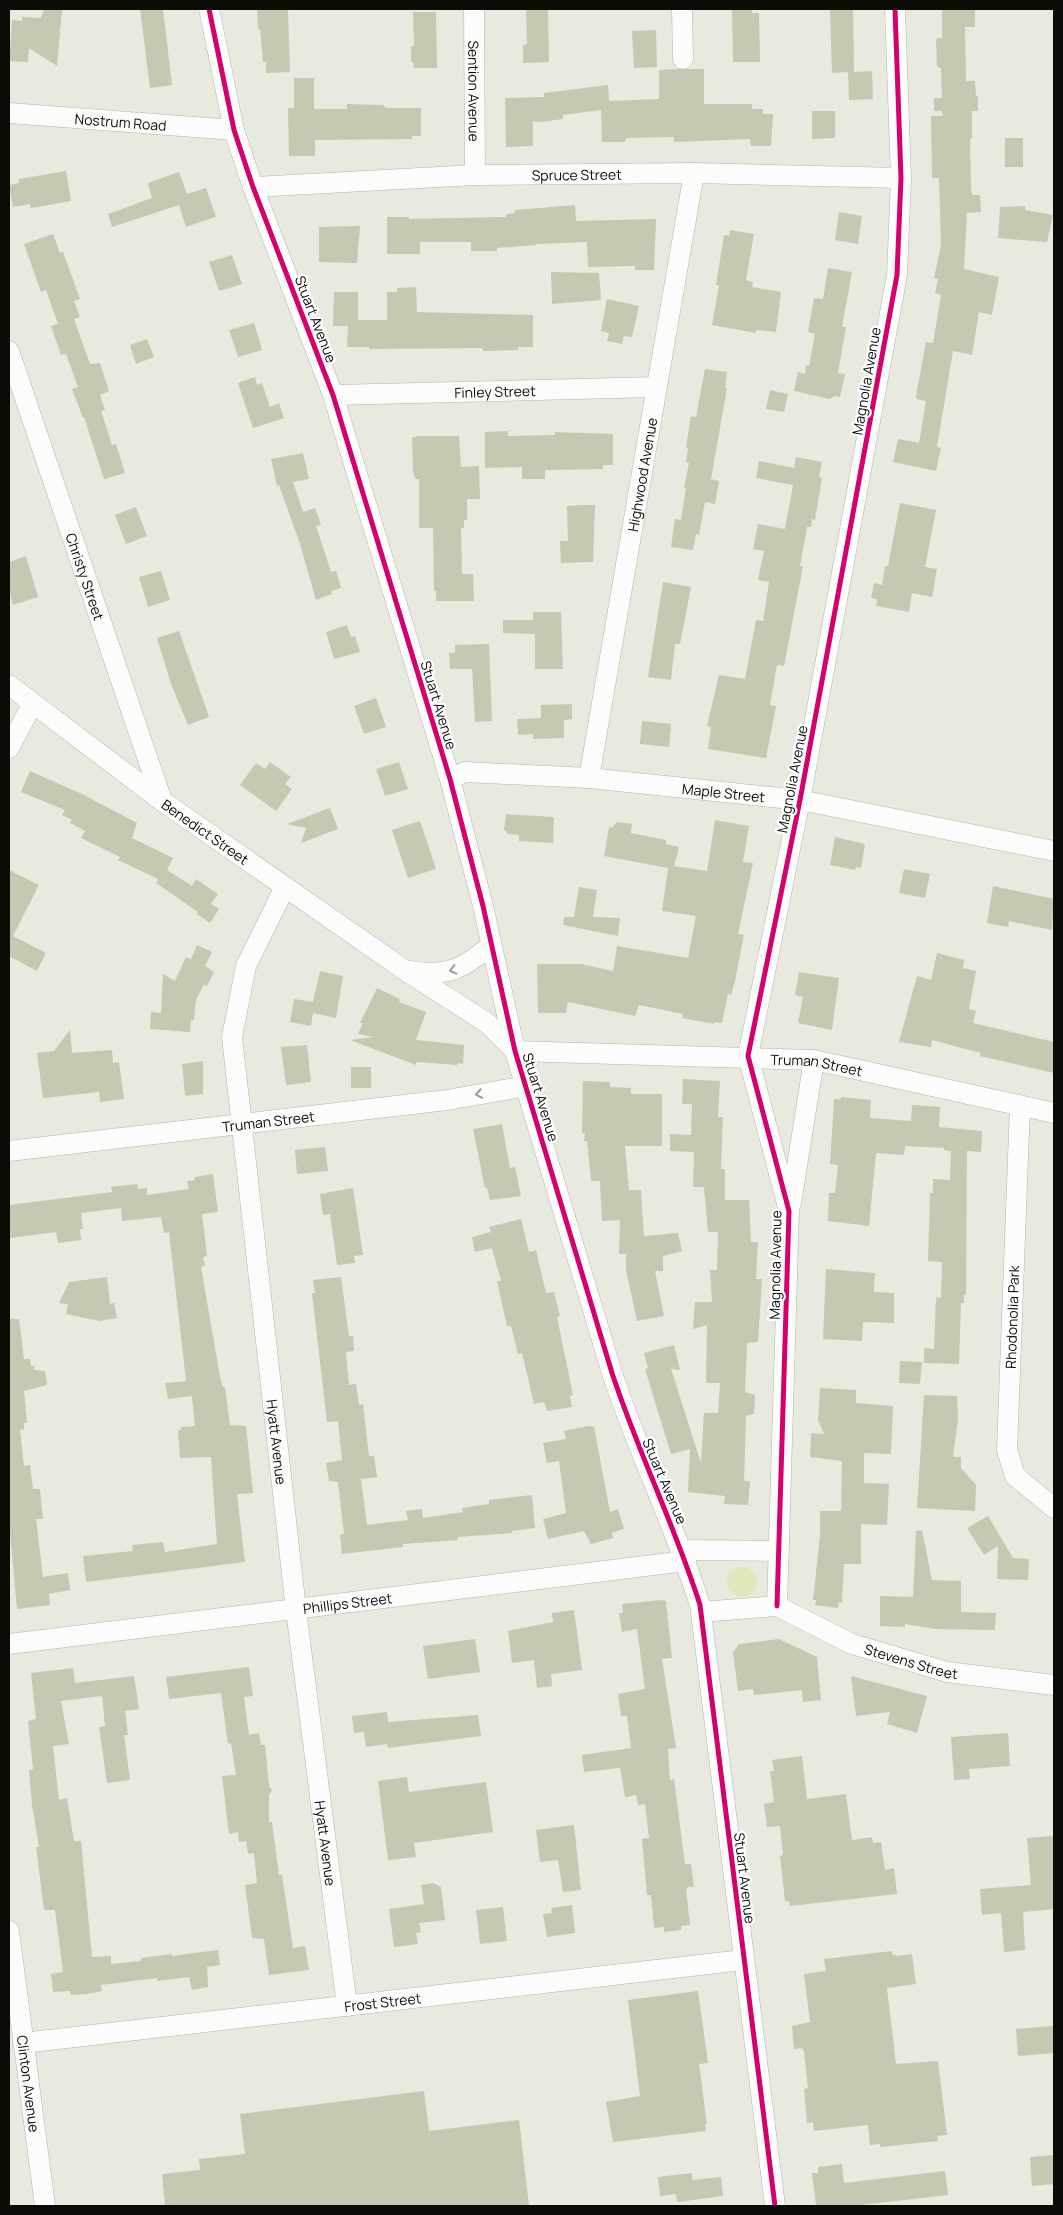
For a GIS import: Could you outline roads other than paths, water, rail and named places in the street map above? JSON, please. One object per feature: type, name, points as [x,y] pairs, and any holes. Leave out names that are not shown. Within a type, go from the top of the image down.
[{"type":"street","name":"Stuart Avenue","points":[[210,9],[234,130],[253,187],[333,395],[450,778],[515,1051],[617,1390],[629,1426],[684,1556],[701,1612],[775,2206]]},
{"type":"street","name":"Sention Avenue","points":[[474,9],[475,175]]},
{"type":"street","points":[[682,9],[683,59]]},
{"type":"street","name":"Magnolia Avenue","points":[[789,1210],[748,1056],[800,800],[897,275],[901,178],[895,9]]},
{"type":"street","name":"Nostrum Road","points":[[9,114],[234,130]]},
{"type":"street","name":"Spruce Street","points":[[253,187],[475,175],[694,173],[901,178]]},
{"type":"street","name":"Highwood Avenue","points":[[589,778],[694,173]]},
{"type":"street","name":"Christy Street","points":[[9,351],[162,801]]},
{"type":"street","name":"Finley Street","points":[[333,395],[657,387]]},
{"type":"street","name":"Benedict Street","points":[[9,685],[162,801],[406,971],[487,1024],[515,1051]]},
{"type":"street","points":[[9,748],[33,703]]},
{"type":"street","name":"Maple Street","points":[[450,778],[465,772],[589,778],[800,800],[1054,851]]},
{"type":"street","name":"Hyatt Avenue","points":[[286,887],[246,966],[232,1036],[296,1610],[347,2006]]},
{"type":"street","name":"Benedict Street","points":[[406,971],[428,974],[456,970],[472,962],[491,945]]},
{"type":"street","name":"Truman Street","points":[[515,1051],[748,1056],[814,1060],[1054,1113]]},
{"type":"street","name":"Magnolia Avenue","points":[[779,1551],[789,1210],[814,1060]]},
{"type":"street","name":"Truman Street","points":[[9,1151],[241,1122],[447,1100],[527,1086]]},
{"type":"street","name":"Rhodonolia Park","points":[[1020,1105],[1007,1450],[1015,1476],[1054,1508]]},
{"type":"street","points":[[684,1556],[779,1551],[777,1606],[701,1612]]},
{"type":"street","name":"Phillips Street","points":[[9,1644],[296,1610],[684,1556]]},
{"type":"street","name":"Stevens Street","points":[[777,1606],[852,1644],[947,1672],[1054,1685]]},
{"type":"street","name":"Clinton Avenue","points":[[9,1931],[45,2206]]},
{"type":"street","name":"Frost Street","points":[[23,2043],[743,1960]]}]
